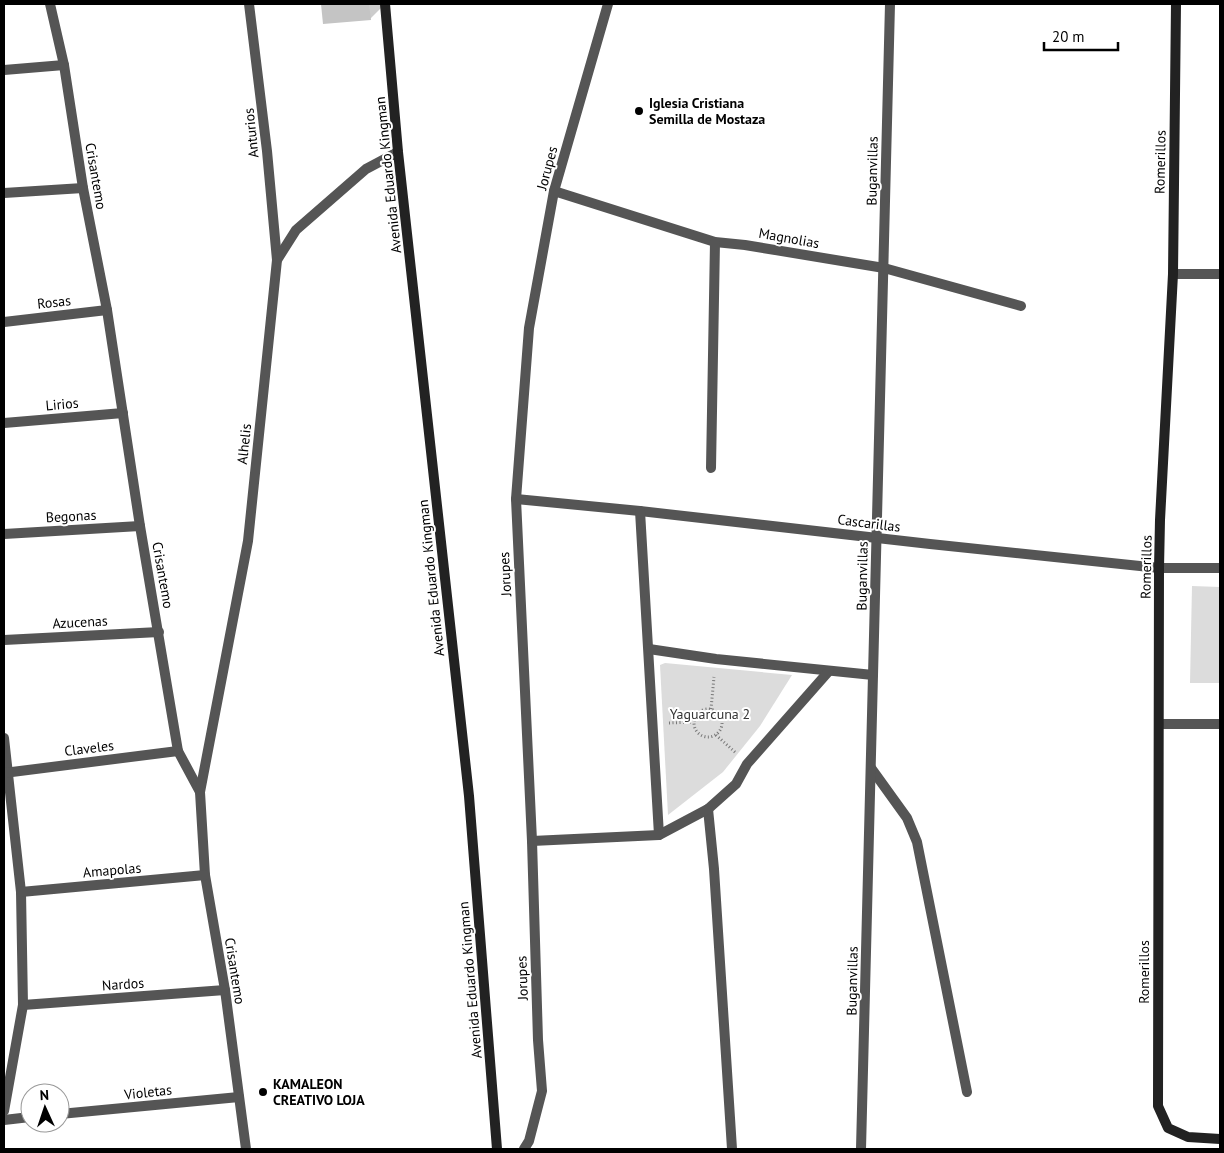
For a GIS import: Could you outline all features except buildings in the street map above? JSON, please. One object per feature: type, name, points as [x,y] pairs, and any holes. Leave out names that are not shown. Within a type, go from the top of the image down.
[{"type":"street","name":"Crisantemo","points":[[50,4],[64,66],[83,188],[107,310],[140,526],[178,751],[200,792],[205,875],[225,990],[246,1149]]},
{"type":"street","name":"Anturios","points":[[250,4],[277,260]]},
{"type":"street","name":"Avenida Eduardo Kingman","points":[[385,4],[398,152],[469,796],[497,1149]]},
{"type":"street","name":"Jorupes","points":[[524,1149],[529,1141],[542,1091],[538,1040],[532,841],[516,499],[529,328],[554,190],[608,4]]},
{"type":"street","name":"Buganvillas","points":[[861,1149],[890,4]]},
{"type":"street","name":"Romerillos","points":[[1176,4],[1173,274],[1159,568],[1158,1106],[1168,1128],[1188,1137],[1220,1139]]},
{"type":"street","points":[[4,70],[64,66]]},
{"type":"street","name":"Alhelis","points":[[200,792],[248,541],[277,260],[296,230],[366,169],[398,152]]},
{"type":"street","points":[[4,193],[83,188]]},
{"type":"street","name":"Magnolias","points":[[554,190],[716,242],[884,268],[1021,306]]},
{"type":"street","points":[[711,468],[716,242]]},
{"type":"street","points":[[1173,274],[1220,274]]},
{"type":"street","name":"Rosas","points":[[4,322],[107,310]]},
{"type":"street","name":"Lirios","points":[[4,423],[123,413]]},
{"type":"street","name":"Cascarillas","points":[[516,499],[1159,568],[1220,568]]},
{"type":"street","points":[[640,511],[659,835]]},
{"type":"street","name":"Begonas","points":[[4,534],[140,526]]},
{"type":"street","name":"Azucenas","points":[[4,640],[159,632]]},
{"type":"street","points":[[649,649],[716,659],[873,675]]},
{"type":"street","points":[[532,841],[659,835],[708,809],[736,784],[747,764],[828,671]]},
{"type":"street","points":[[1159,724],[1220,724]]},
{"type":"street","points":[[4,738],[6,773],[21,892],[23,1005],[4,1111]]},
{"type":"street","name":"Claveles","points":[[6,773],[178,751]]},
{"type":"street","points":[[871,768],[907,818],[917,842],[967,1092]]},
{"type":"street","points":[[708,809],[714,869],[732,1149]]},
{"type":"street","name":"Amapolas","points":[[21,892],[205,875]]},
{"type":"street","name":"Nardos","points":[[23,1005],[225,990]]},
{"type":"street","name":"Violetas","points":[[70,1113],[239,1097]]},
{"type":"street","points":[[4,1120],[20,1118]]},
{"type":"path","points":[[711,709],[716,659]]},
{"type":"path","points":[[711,709],[719,714],[722,723],[720,732],[707,738],[698,734],[693,722],[701,710],[711,709]]},
{"type":"path","points":[[653,724],[693,722]]},
{"type":"path","points":[[716,735],[747,764]]},
{"type":"green space","points":[[1192,586],[1220,587],[1220,683],[1190,683]]},
{"type":"green space","name":"Yaguarcuna 2","points":[[665,663],[792,675],[760,726],[723,772],[668,815],[660,665]]},
{"type":"place","name":"Iglesia Cristiana Semilla de Mostaza","points":[[639,111]]},
{"type":"place","name":"KAMALEON CREATIVO LOJA","points":[[263,1092]]}]
